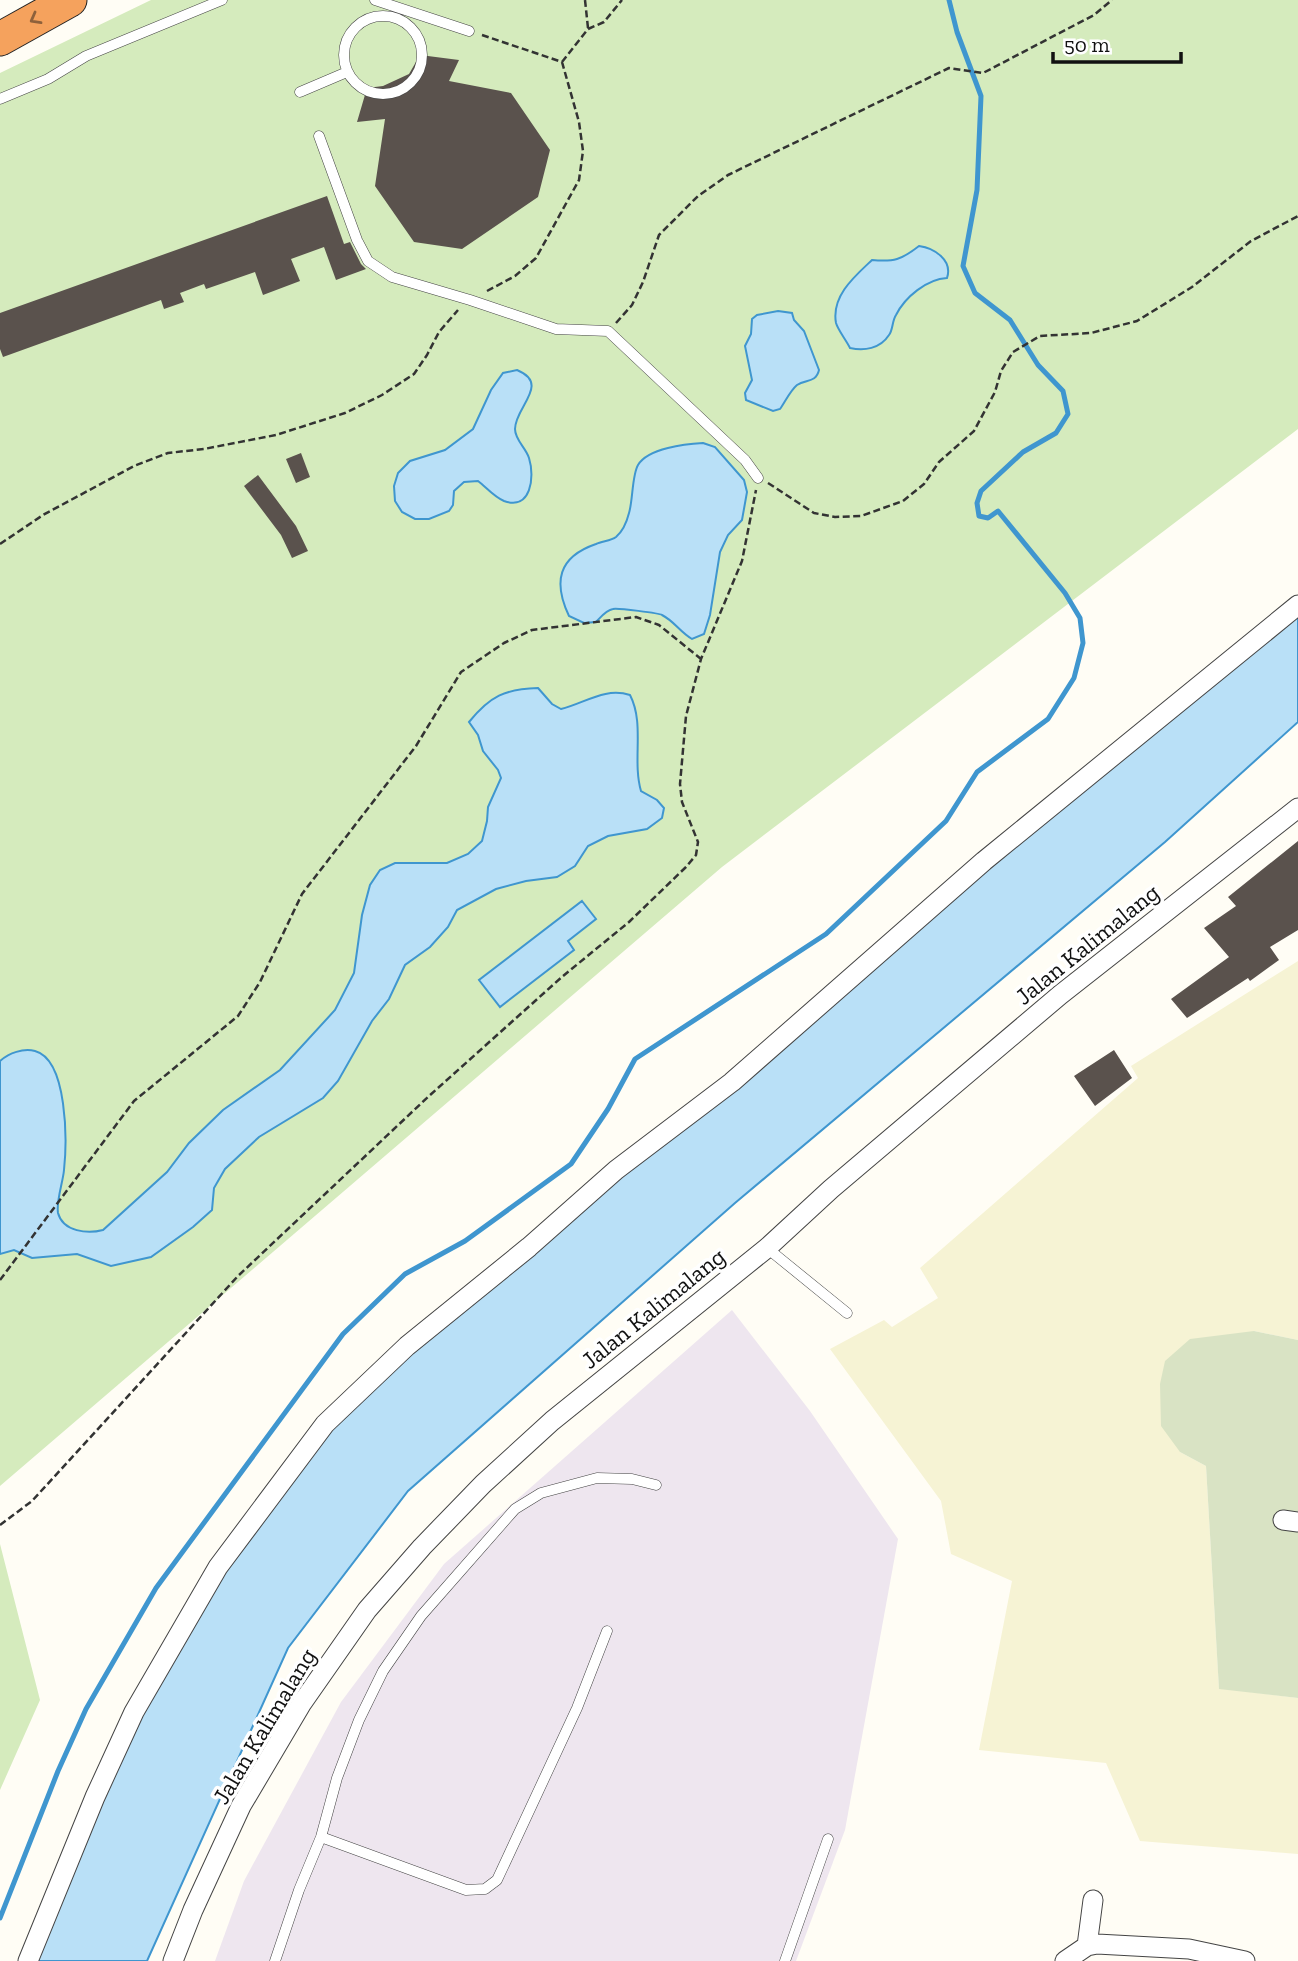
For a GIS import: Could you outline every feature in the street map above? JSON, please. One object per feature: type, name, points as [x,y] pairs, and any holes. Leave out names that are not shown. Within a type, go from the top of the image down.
[{"type":"highway","points":[[0,39],[70,0]]},
{"type":"street","points":[[28,1961],[134,1712],[218,1567],[325,1424],[407,1346],[529,1247],[616,1171],[732,1083],[984,861],[1298,605]]},
{"type":"street","name":"Jalan Kalimalang","points":[[173,1961],[192,1910],[241,1805],[302,1703],[368,1610],[422,1546],[552,1420],[767,1248],[831,1189],[1060,995],[1298,808]]},
{"type":"street","points":[[1087,1946],[1093,1900]]},
{"type":"street","points":[[1065,1961],[1087,1946],[1097,1944],[1189,1949],[1245,1961]]},
{"type":"lane","points":[[0,99],[48,79],[86,56],[222,0]]},
{"type":"lane","points":[[375,0],[469,31]]},
{"type":"lane","points":[[389,16],[392,5]]},
{"type":"lane","points":[[389,16],[408,24],[420,40],[423,60],[415,78],[400,91],[380,94],[360,88],[347,72],[344,51],[351,32],[368,19],[389,16]]},
{"type":"lane","points":[[300,92],[347,72]]},
{"type":"lane","points":[[319,136],[357,240],[368,261],[392,277],[556,329],[608,331],[745,460],[758,478]]},
{"type":"lane","points":[[767,1248],[847,1313]]},
{"type":"lane","points":[[275,1961],[299,1890],[321,1837],[337,1778],[359,1720],[383,1671],[421,1616],[515,1509],[541,1493],[597,1478],[632,1479],[656,1485]]},
{"type":"lane","points":[[321,1837],[466,1890],[485,1889],[497,1880],[577,1708],[607,1630]]},
{"type":"lane","points":[[785,1961],[828,1839]]},
{"type":"path","points":[[585,0],[588,29]]},
{"type":"path","points":[[562,62],[588,29],[604,22],[622,0]]},
{"type":"path","points":[[608,331],[632,305],[659,235],[698,196],[728,175],[949,68],[983,73],[1094,15],[1112,0]]},
{"type":"path","points":[[469,31],[562,62]]},
{"type":"path","points":[[0,544],[43,515],[146,462],[169,453],[276,435],[345,413],[382,395],[414,374],[450,317],[470,300],[515,276],[536,258],[579,180],[583,151],[579,122],[562,62]]},
{"type":"path","points":[[0,1525],[32,1501],[238,1276],[429,1096],[563,976],[629,922],[696,855],[698,842],[682,802],[680,783],[686,716],[701,659],[742,561],[758,478],[814,513],[835,517],[861,516],[903,501],[924,484],[939,462],[974,431],[995,392],[1007,358],[1013,352],[1040,336],[1091,333],[1137,321],[1192,287],[1251,241],[1298,216]]},
{"type":"path","points":[[0,1280],[134,1101],[238,1016],[260,982],[302,894],[416,746],[461,672],[504,643],[532,630],[636,617],[660,625],[701,659]]},
{"type":"shaded area","points":[[1298,961],[1298,1340],[1254,1331],[1180,1452],[1206,1466],[1219,1688],[1298,1698],[1298,1854],[1140,1841],[1106,1763],[979,1750],[1012,1581],[951,1554],[941,1501],[830,1349],[884,1320],[892,1327],[938,1298],[920,1268],[1138,1078],[1131,1066]]},
{"type":"shaded area","points":[[732,1310],[810,1411],[898,1539],[845,1830],[796,1961],[215,1961],[244,1881],[341,1702],[444,1564]]},
{"type":"green space","points":[[151,0],[1298,0],[1298,429],[722,867],[0,1486],[0,73]]},
{"type":"green space","points":[[1254,1331],[1298,1340],[1298,1698],[1219,1689],[1206,1466],[1180,1452],[1161,1426],[1160,1384],[1165,1361],[1190,1339]]},
{"type":"green space","points":[[0,1544],[40,1700],[0,1790]]},
{"type":"water","points":[[919,246],[931,249],[945,260],[947,278],[924,285],[911,296],[900,308],[890,333],[881,343],[866,349],[850,348],[838,329],[835,313],[846,287],[872,260],[897,259]]},
{"type":"water","points":[[778,311],[792,313],[794,320],[804,331],[819,370],[813,379],[797,385],[780,409],[773,411],[746,400],[745,393],[752,380],[745,346],[751,334],[752,319],[757,315]]},
{"type":"water","points":[[517,370],[531,382],[529,396],[516,421],[515,429],[531,466],[531,483],[525,497],[513,503],[504,501],[478,481],[464,482],[454,491],[453,505],[449,511],[429,519],[415,519],[402,512],[395,501],[394,486],[398,473],[410,461],[445,450],[473,429],[491,390],[503,373]]},
{"type":"water","points":[[703,443],[715,447],[744,480],[747,492],[742,520],[728,535],[720,552],[710,615],[704,634],[692,639],[666,617],[646,612],[613,609],[596,622],[584,623],[569,616],[561,592],[562,572],[573,556],[583,549],[614,538],[621,532],[629,513],[638,465],[658,451]]},
{"type":"water","points":[[1298,605],[1298,722],[1165,842],[735,1203],[408,1491],[288,1648],[147,1961],[28,1961],[134,1712],[212,1577],[325,1424]]},
{"type":"water","points":[[538,688],[552,704],[561,709],[604,694],[630,695],[637,718],[641,791],[657,800],[664,808],[662,818],[647,829],[608,836],[588,846],[575,866],[557,877],[496,889],[457,910],[448,927],[430,947],[405,965],[389,999],[372,1021],[338,1081],[323,1098],[259,1137],[225,1169],[214,1188],[212,1210],[151,1257],[111,1266],[77,1254],[32,1258],[14,1250],[0,1254],[0,1061],[16,1052],[30,1050],[46,1058],[54,1069],[65,1122],[64,1170],[58,1213],[70,1228],[90,1232],[103,1230],[167,1172],[189,1143],[223,1110],[280,1070],[335,1010],[354,973],[362,915],[370,885],[380,870],[395,863],[447,863],[468,854],[482,841],[488,807],[501,778],[483,751],[478,735],[469,722],[491,700],[507,692]]},
{"type":"water","points":[[582,901],[596,919],[568,941],[574,950],[500,1007],[479,980]]},
{"type":"building","points":[[420,55],[459,60],[449,81],[511,93],[550,150],[538,197],[462,249],[414,242],[375,186],[385,119],[357,122],[367,88],[383,86],[409,74]]},
{"type":"building","points":[[327,196],[344,244],[350,242],[366,269],[336,280],[324,247],[291,259],[300,281],[263,295],[255,272],[206,289],[204,284],[180,293],[184,302],[164,309],[161,300],[3,357],[0,349],[0,313]]},
{"type":"building","points":[[301,453],[310,477],[296,483],[286,459]]},
{"type":"building","points":[[258,475],[296,526],[308,551],[292,558],[281,535],[244,486]]},
{"type":"building","points":[[1298,841],[1298,930],[1270,947],[1279,960],[1250,981],[1248,978],[1187,1018],[1171,999],[1229,957],[1204,928],[1236,906],[1228,897]]},
{"type":"building","points":[[1114,1050],[1132,1078],[1095,1106],[1074,1076]]},
{"type":"waterway","points":[[0,1918],[58,1771],[86,1709],[156,1588],[343,1334],[405,1274],[465,1241],[571,1164],[608,1109],[635,1059],[826,934],[946,821],[977,772],[1048,719],[1074,678],[1083,643],[1080,618],[1065,593],[998,511],[988,518],[979,516],[977,503],[981,491],[1023,452],[1056,433],[1068,414],[1063,391],[1038,365],[1010,320],[975,293],[963,266],[977,190],[981,96],[957,32],[949,0]]}]
